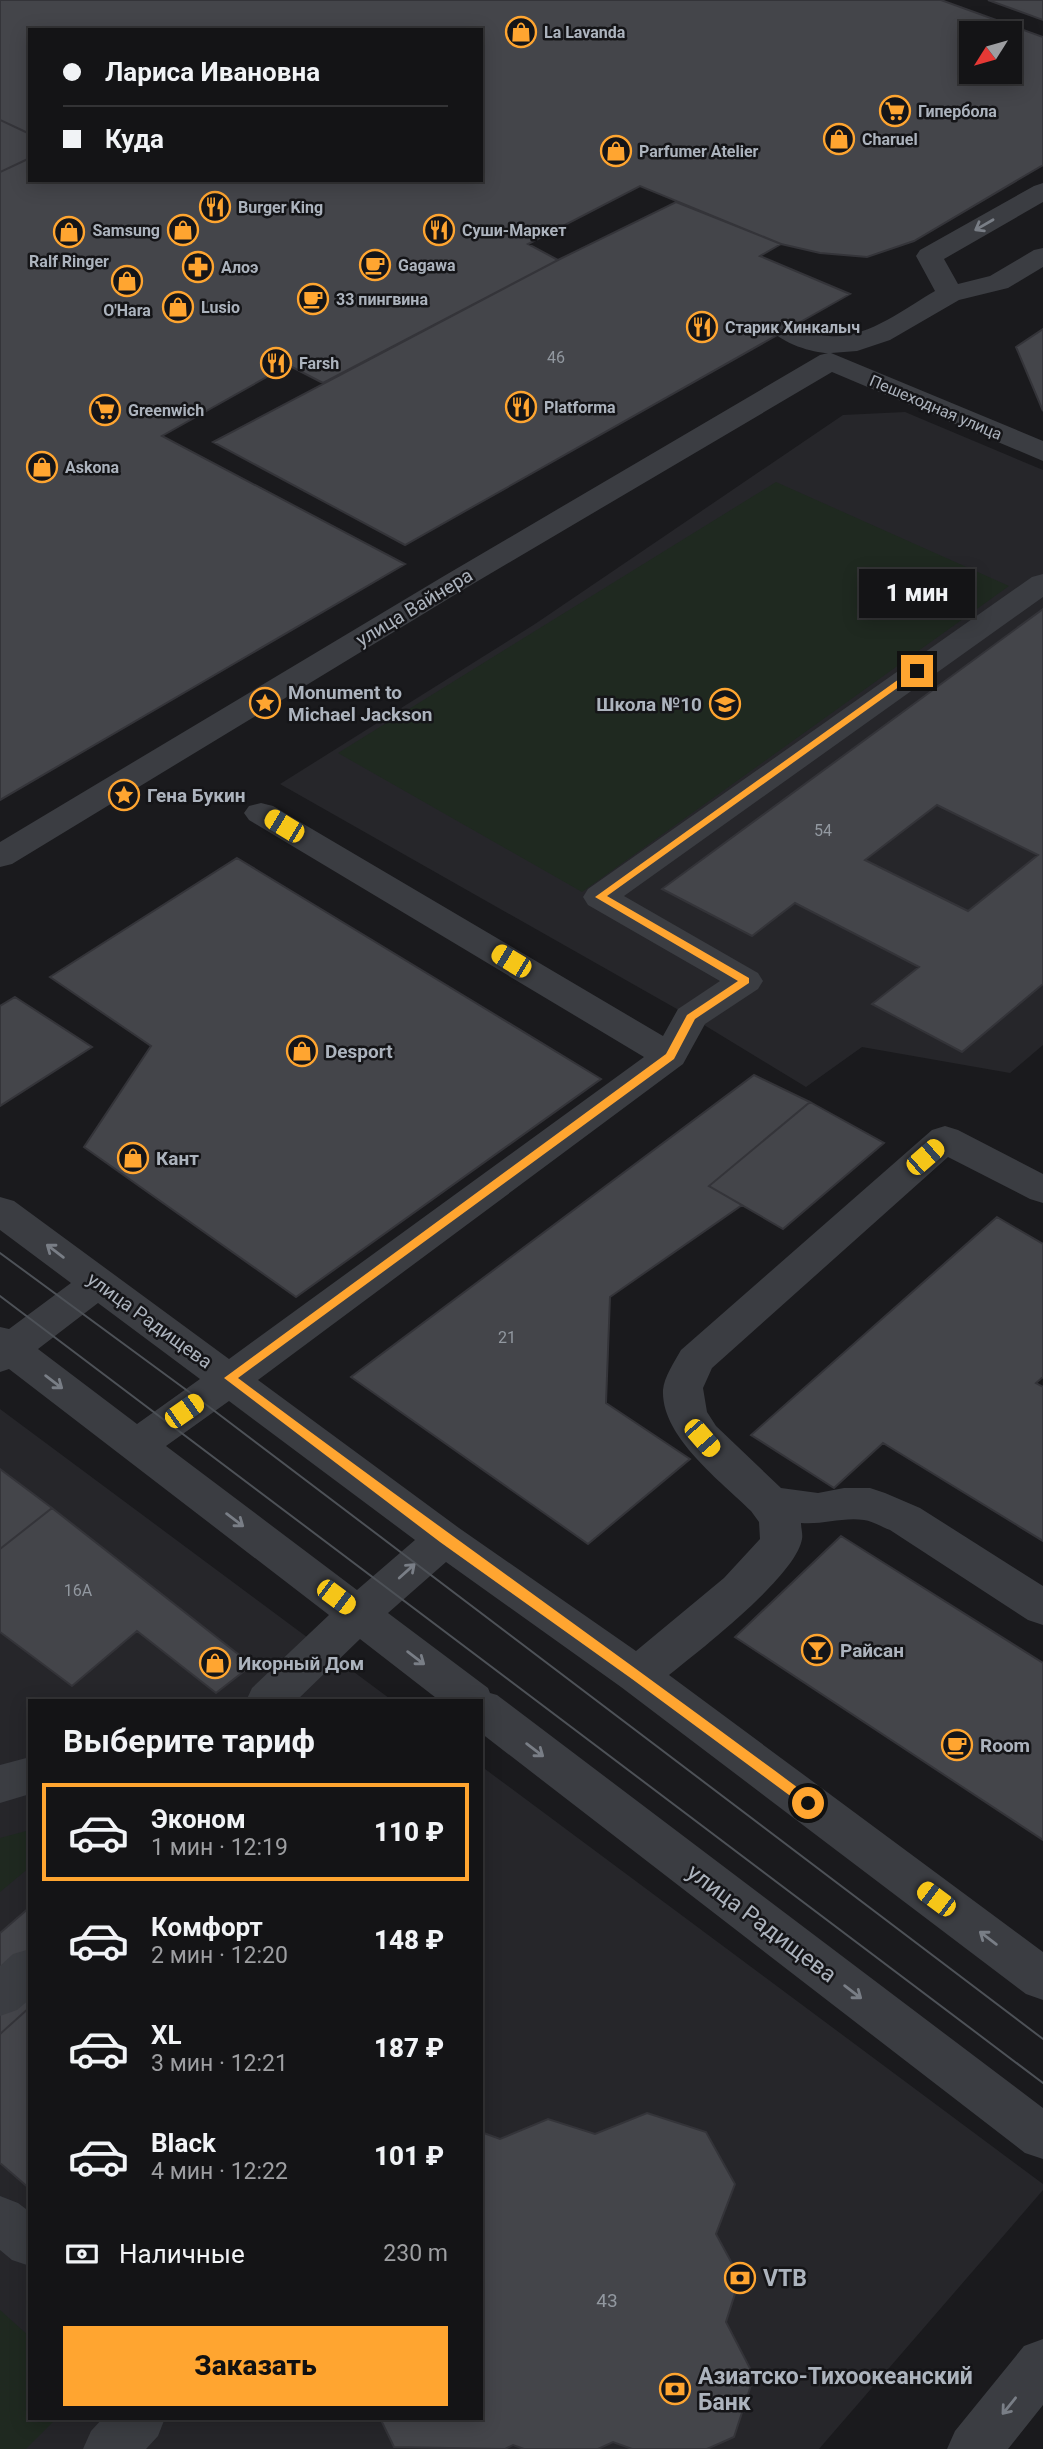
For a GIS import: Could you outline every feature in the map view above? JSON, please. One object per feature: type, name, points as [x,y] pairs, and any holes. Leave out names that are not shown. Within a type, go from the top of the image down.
[{"type":"street","points":[[950,294],[929,256],[1043,191]]},
{"type":"street","points":[[1009,254],[1043,234]]},
{"type":"street","points":[[786,330],[824,345],[857,343],[880,334],[950,294],[999,282],[1043,256]]},
{"type":"street","name":"Пешеходная улица","points":[[830,361],[1043,452]]},
{"type":"street","name":"улица Вайнера","points":[[0,857],[444,589],[830,361]]},
{"type":"street","points":[[137,1445],[670,1056],[691,1017],[746,981],[600,897],[1043,583]]},
{"type":"street","points":[[261,813],[670,1056]]},
{"type":"street","points":[[637,1675],[678,1646],[769,1558],[781,1541],[782,1524],[775,1508],[721,1459],[693,1423],[684,1399],[689,1367],[946,1139],[1043,1190]]},
{"type":"street","name":"улица Радищева","points":[[0,1210],[444,1539],[637,1675],[1043,1979]]},
{"type":"street","points":[[98,1283],[4,1349],[137,1445],[469,1699]]},
{"type":"street","points":[[770,1503],[818,1509],[858,1503],[882,1508],[905,1519],[1043,1608]]},
{"type":"street","points":[[270,1699],[358,1614],[444,1539]]},
{"type":"street","name":"улица Радищева","points":[[483,1710],[1043,2137]]},
{"type":"street","points":[[0,1784],[28,1776]]},
{"type":"street","points":[[0,1995],[28,1971]]},
{"type":"street","points":[[0,2219],[28,2241]]},
{"type":"street","points":[[974,2449],[1043,2364]]},
{"type":"street","points":[[110,2449],[137,2420]]},
{"type":"shaded area","name":"Школа №10","points":[[905,412],[1043,470],[1043,1045],[1010,1073],[862,1047],[806,1087],[691,1017],[280,784],[535,624],[843,415]]},
{"type":"shaded area","points":[[0,1409],[390,1699],[28,1699],[28,2420],[483,2420],[483,1767],[1043,2184],[1043,2190],[819,2449],[0,2449]]},
{"type":"green space","points":[[776,482],[1009,586],[582,892],[338,753]]},
{"type":"green space","points":[[28,1831],[28,1869],[0,1892],[0,1838]]},
{"type":"green space","points":[[0,2310],[28,2335],[28,2420],[55,2420],[26,2449],[0,2449]]},
{"type":"building","name":"Greenwich","points":[[0,0],[941,0],[999,21],[959,21],[959,84],[1022,84],[1022,29],[1043,37],[1043,165],[914,241],[867,257],[820,253],[781,244],[640,186],[528,244],[558,260],[323,383],[288,365],[162,436],[405,564],[0,800],[0,172],[28,159],[28,182],[483,182],[483,28],[28,28],[28,133],[0,120]]},
{"type":"building","points":[[988,0],[1043,0],[1043,20]]},
{"type":"building","points":[[0,120],[28,133],[28,159],[0,172]]},
{"type":"building","points":[[676,202],[781,244],[760,256],[850,294],[405,545],[213,442],[558,260]]},
{"type":"building","points":[[1043,329],[1043,411],[1016,347]]},
{"type":"building","points":[[1043,609],[1043,984],[962,1052],[872,1004],[919,967],[795,903],[752,936],[662,889]],"holes":[[[937,805],[1038,855],[968,911],[865,860]]]},
{"type":"building","points":[[237,858],[601,1079],[296,1297],[84,1147],[151,1046],[50,977]]},
{"type":"building","points":[[15,997],[92,1047],[0,1106],[0,1006]]},
{"type":"building","points":[[754,1075],[810,1102],[709,1186],[742,1205],[610,1297],[606,1403],[690,1459],[588,1544],[351,1377]]},
{"type":"building","points":[[810,1102],[884,1143],[783,1229],[709,1186]]},
{"type":"building","points":[[997,1217],[1043,1244],[1043,1377],[1036,1383],[1043,1387],[1043,1541],[883,1443],[834,1488],[751,1435]]},
{"type":"building","points":[[0,1469],[52,1508],[0,1549]]},
{"type":"building","points":[[52,1508],[252,1665],[216,1693],[137,1631],[72,1686],[0,1632],[0,1549]]},
{"type":"building","points":[[841,1536],[1043,1663],[1043,1840],[735,1637]]},
{"type":"building","points":[[28,1909],[28,2009],[0,2034],[0,1933]]},
{"type":"building","points":[[28,2009],[28,2187],[0,2163],[0,2034]]},
{"type":"building","points":[[647,2113],[706,2132],[735,2184],[716,2234],[740,2278],[726,2322],[754,2376],[734,2437],[707,2449],[632,2449],[613,2442],[598,2449],[524,2449],[513,2445],[505,2449],[394,2447],[381,2420],[483,2420],[483,2133],[500,2139],[548,2119],[595,2134]]},
{"type":"tram line","points":[[0,1253],[200,1400],[1043,2039]]},
{"type":"tram line","points":[[0,1296],[1043,2083]]},
{"type":"place","name":"La Lavanda","points":[[521,32]]},
{"type":"place","name":"Гипербола","points":[[895,111]]},
{"type":"place","name":"Charuel","points":[[839,139]]},
{"type":"place","name":"Parfumer Atelier","points":[[616,151]]},
{"type":"place","name":"Burger King","points":[[215,207]]},
{"type":"place","name":"Samsung","points":[[183,230]]},
{"type":"place","name":"Суши-Маркет","points":[[439,230]]},
{"type":"place","name":"Ralf Ringer","points":[[69,232]]},
{"type":"place","name":"Gagawa","points":[[375,265]]},
{"type":"place","name":"Алоэ","points":[[198,267]]},
{"type":"place","name":"O'Hara","points":[[127,281]]},
{"type":"place","name":"33 пингвина","points":[[313,299]]},
{"type":"place","name":"Lusio","points":[[178,307]]},
{"type":"place","name":"Старик Хинкалыч","points":[[702,327]]},
{"type":"place","name":"Farsh","points":[[276,363]]},
{"type":"place","name":"Platforma","points":[[521,407]]},
{"type":"place","name":"Greenwich","points":[[105,410]]},
{"type":"place","name":"Askona","points":[[42,467]]},
{"type":"place","name":"Monument to Michael Jackson","points":[[265,703]]},
{"type":"place","name":"Школа №10","points":[[725,704]]},
{"type":"place","name":"Гена Букин","points":[[124,795]]},
{"type":"place","name":"Desport","points":[[302,1051]]},
{"type":"place","name":"Кант","points":[[133,1158]]},
{"type":"place","name":"Райсан","points":[[817,1650]]},
{"type":"place","name":"Икорный Дом","points":[[215,1663]]},
{"type":"place","name":"Room","points":[[957,1745]]},
{"type":"place","name":"VTB","points":[[740,2278]]},
{"type":"place","name":"Азиатско-Тихоокеанский Банк","points":[[675,2389]]},
{"type":"route","points":[[808,1803],[637,1675],[444,1539],[230,1378],[670,1056],[691,1017],[746,981],[600,897],[917,671]]}]
